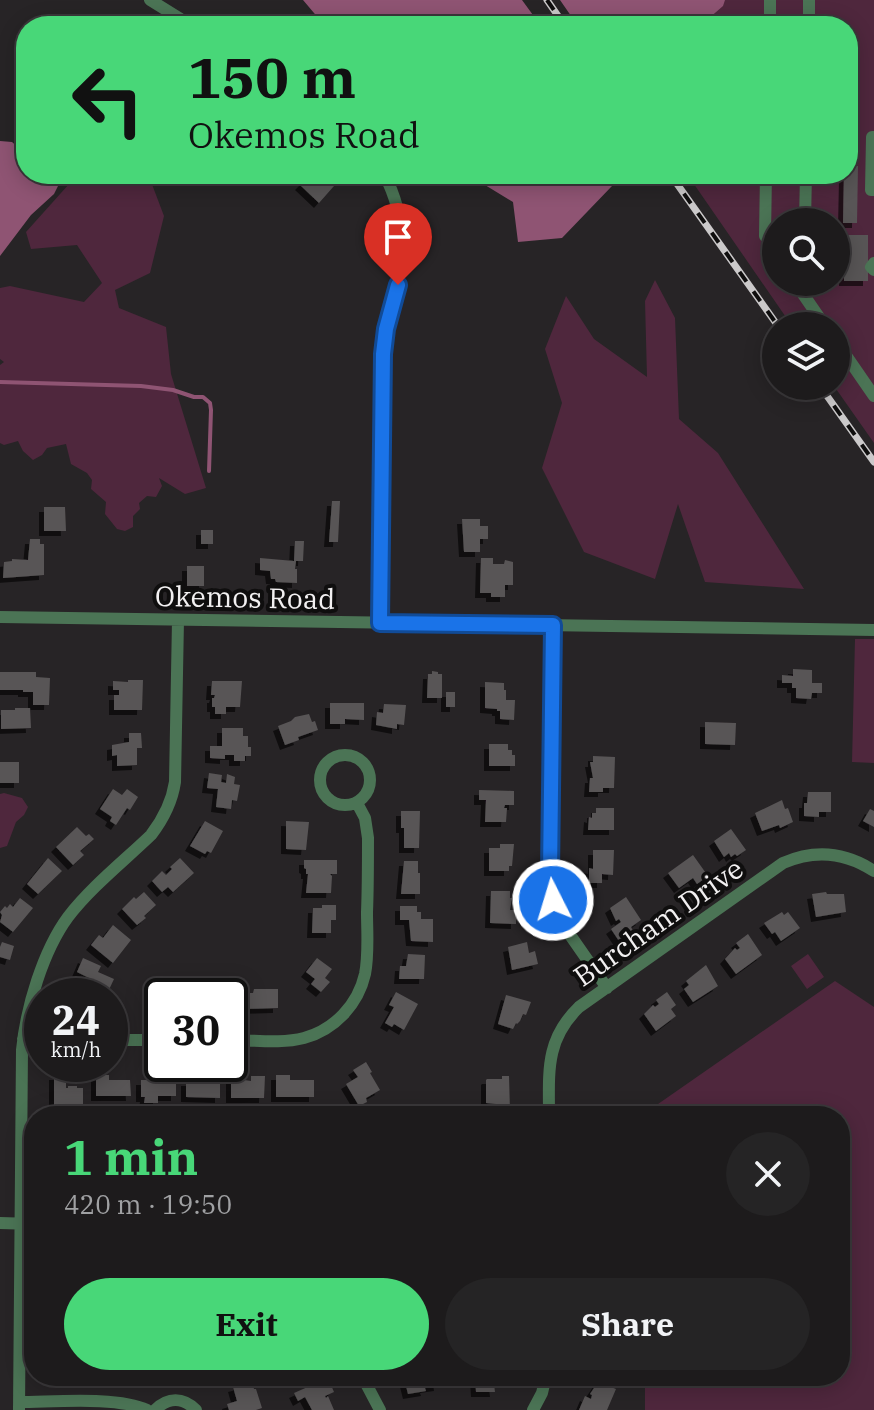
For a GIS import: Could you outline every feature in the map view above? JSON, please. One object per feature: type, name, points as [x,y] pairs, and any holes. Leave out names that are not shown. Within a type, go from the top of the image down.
[{"type":"street","points":[[150,0],[176,16]]},
{"type":"street","points":[[874,137],[871,190],[874,190]]},
{"type":"street","points":[[380,623],[383,354],[398,285],[402,238],[399,213],[389,184]]},
{"type":"street","points":[[765,208],[766,184]]},
{"type":"street","points":[[805,208],[806,184]]},
{"type":"street","points":[[874,263],[871,267],[874,270]]},
{"type":"street","points":[[850,361],[874,396]]},
{"type":"street","name":"Okemos Road","points":[[0,617],[874,630]]},
{"type":"street","points":[[25,1106],[23,1039],[44,961],[60,929],[82,901],[151,835],[171,803],[175,782],[178,620]]},
{"type":"street","points":[[553,625],[551,887],[561,922],[607,988]]},
{"type":"street","points":[[352,756],[367,768],[370,781],[367,794],[357,803],[338,805],[323,792],[321,773],[333,758],[352,756]]},
{"type":"street","points":[[248,1040],[285,1040],[316,1034],[334,1023],[356,997],[367,963],[368,838],[365,818],[357,803]]},
{"type":"street","name":"Burcham Drive","points":[[549,1106],[549,1067],[557,1035],[571,1015],[607,988],[783,863],[817,854],[840,855],[874,871]]},
{"type":"street","points":[[0,1223],[24,1224]]},
{"type":"street","points":[[24,1305],[19,1406],[120,1402],[147,1410]]},
{"type":"street","points":[[367,1386],[380,1410]]},
{"type":"street","points":[[533,1410],[544,1386]]},
{"type":"street","points":[[155,1410],[163,1403],[177,1400],[196,1410]]},
{"type":"shaded area","points":[[303,0],[522,0],[534,16],[317,16]]},
{"type":"shaded area","points":[[560,0],[725,0],[712,16],[571,16]]},
{"type":"shaded area","points":[[566,0],[874,0],[874,443],[844,400],[850,400],[850,312],[782,312],[771,296],[850,296],[850,208],[762,208],[762,283],[694,184],[858,184],[858,16],[577,16]]},
{"type":"shaded area","points":[[0,141],[16,146],[16,184],[64,184],[31,215],[0,256]]},
{"type":"shaded area","points":[[69,184],[152,184],[164,216],[150,273],[115,290],[119,308],[166,327],[171,374],[206,488],[185,494],[159,478],[162,486],[156,497],[147,496],[139,503],[140,509],[133,516],[133,527],[125,531],[117,529],[105,514],[106,502],[91,489],[92,480],[87,473],[71,464],[66,444],[47,448],[33,460],[18,441],[4,445],[0,443],[0,365],[4,362],[0,359],[0,288],[10,286],[84,302],[102,283],[77,245],[31,249],[26,232]]},
{"type":"shaded area","points":[[613,184],[562,238],[518,242],[513,202],[485,185]]},
{"type":"shaded area","points":[[655,280],[675,318],[679,419],[718,453],[804,589],[705,582],[678,504],[655,579],[584,552],[542,468],[562,403],[545,349],[566,296],[594,339],[647,377],[645,301]]},
{"type":"shaded area","points":[[855,639],[874,639],[874,763],[852,762]]},
{"type":"shaded area","points":[[0,794],[22,798],[28,807],[16,822],[7,846],[0,848]]},
{"type":"shaded area","points":[[808,954],[824,977],[807,989],[791,966]]},
{"type":"shaded area","points":[[835,981],[874,1007],[874,1410],[645,1410],[645,1386],[850,1386],[850,1106],[655,1106]]},
{"type":"building","points":[[332,184],[334,186],[319,203],[300,185]]},
{"type":"building","points":[[844,184],[858,184],[857,223],[850,223],[850,208],[843,208]]},
{"type":"building","points":[[850,235],[868,235],[868,281],[850,281]]},
{"type":"building","points":[[332,501],[340,501],[338,542],[329,542]]},
{"type":"building","points":[[44,507],[65,507],[66,531],[44,531]]},
{"type":"building","points":[[462,519],[480,519],[480,526],[488,526],[488,539],[480,539],[480,552],[464,552]]},
{"type":"building","points":[[201,530],[213,530],[213,544],[201,544]]},
{"type":"building","points":[[30,539],[40,539],[40,544],[44,544],[44,575],[3,578],[4,562],[28,560]]},
{"type":"building","points":[[295,541],[304,541],[303,561],[296,561],[297,583],[276,582],[271,579],[270,571],[260,570],[260,558],[294,561]]},
{"type":"building","points":[[481,558],[493,558],[493,564],[504,564],[505,560],[513,562],[513,585],[505,585],[505,597],[480,593]]},
{"type":"building","points":[[187,566],[204,566],[204,586],[187,586]]},
{"type":"building","points":[[793,669],[812,670],[812,683],[822,683],[822,693],[812,693],[811,699],[796,698],[796,688],[792,688],[792,683],[782,683],[782,675],[793,676]]},
{"type":"building","points":[[432,671],[442,674],[442,698],[427,698],[428,674]]},
{"type":"building","points":[[0,672],[36,672],[36,677],[50,678],[49,705],[33,705],[33,692],[0,690]]},
{"type":"building","points":[[143,680],[142,710],[114,710],[114,695],[119,695],[119,690],[113,690],[113,681]]},
{"type":"building","points":[[212,681],[242,681],[240,707],[226,707],[226,714],[215,714]]},
{"type":"building","points":[[485,682],[504,683],[506,700],[515,700],[514,720],[500,719],[500,711],[485,708]]},
{"type":"building","points":[[446,692],[455,692],[455,707],[446,707]]},
{"type":"building","points":[[330,703],[364,703],[364,720],[345,719],[345,724],[330,724]]},
{"type":"building","points":[[384,704],[406,705],[404,725],[397,724],[397,729],[376,725],[377,712],[383,713]]},
{"type":"building","points":[[30,708],[31,728],[1,729],[1,710]]},
{"type":"building","points":[[309,714],[318,730],[285,745],[278,726]]},
{"type":"building","points":[[705,722],[736,723],[735,745],[705,744]]},
{"type":"building","points":[[222,728],[243,728],[243,736],[248,736],[251,756],[245,756],[245,761],[234,761],[234,755],[225,755],[225,759],[210,758],[210,746],[222,746]]},
{"type":"building","points":[[129,733],[141,733],[142,748],[137,748],[137,765],[117,766],[117,755],[112,756],[112,745],[129,742]]},
{"type":"building","points":[[489,744],[508,744],[508,750],[515,755],[515,766],[489,766]]},
{"type":"building","points":[[593,756],[615,757],[614,788],[589,792],[590,778],[593,778],[590,762],[593,762]]},
{"type":"building","points":[[0,762],[19,762],[19,783],[0,783]]},
{"type":"building","points":[[209,773],[222,775],[221,782],[226,783],[227,774],[235,777],[234,784],[240,785],[237,801],[232,800],[231,809],[216,807],[218,789],[207,788]]},
{"type":"building","points":[[113,789],[122,795],[127,789],[138,797],[116,825],[110,821],[112,817],[100,809]]},
{"type":"building","points":[[479,790],[514,791],[514,805],[505,805],[504,808],[507,808],[506,822],[485,822],[486,800],[479,800]]},
{"type":"building","points":[[808,792],[831,792],[831,812],[819,812],[819,817],[804,816]]},
{"type":"building","points":[[782,800],[793,822],[762,831],[755,813]]},
{"type":"building","points":[[596,808],[614,808],[614,830],[588,830],[589,817],[596,813]]},
{"type":"building","points":[[870,809],[874,811],[874,827],[863,821]]},
{"type":"building","points":[[401,811],[420,811],[419,848],[404,848]]},
{"type":"building","points":[[205,821],[223,831],[211,853],[207,851],[205,854],[190,846]]},
{"type":"building","points":[[286,821],[309,822],[306,850],[286,849]]},
{"type":"building","points":[[77,827],[94,839],[80,851],[84,855],[73,865],[56,847]]},
{"type":"building","points":[[731,829],[746,850],[737,856],[731,857],[729,853],[724,857],[714,841]]},
{"type":"building","points":[[500,844],[514,844],[512,866],[509,866],[509,871],[489,871],[489,848],[500,848]]},
{"type":"building","points":[[593,850],[614,850],[613,875],[602,874],[602,883],[589,883]]},
{"type":"building","points":[[693,855],[708,876],[697,884],[693,878],[679,888],[668,873]]},
{"type":"building","points":[[48,858],[62,871],[38,894],[27,884]]},
{"type":"building","points":[[180,858],[194,873],[173,892],[168,887],[162,892],[152,881],[162,871],[166,875]]},
{"type":"building","points":[[304,860],[337,860],[337,874],[330,874],[331,893],[306,893],[308,874]]},
{"type":"building","points":[[404,861],[418,861],[420,894],[401,894]]},
{"type":"building","points":[[491,891],[510,891],[510,910],[516,910],[516,924],[490,923]]},
{"type":"building","points":[[144,892],[156,905],[137,925],[122,909]]},
{"type":"building","points":[[812,894],[844,894],[846,912],[816,917]]},
{"type":"building","points":[[626,897],[641,920],[631,927],[633,931],[619,941],[611,929],[621,922],[619,919],[616,921],[610,908]]},
{"type":"building","points":[[20,898],[33,908],[13,932],[0,922],[0,912],[10,904],[13,907]]},
{"type":"building","points":[[322,905],[336,905],[336,920],[331,920],[331,933],[312,933],[313,908],[322,908]]},
{"type":"building","points":[[400,906],[417,906],[421,919],[433,919],[433,942],[411,941],[409,920],[400,920]]},
{"type":"building","points":[[782,912],[784,915],[788,912],[800,928],[781,941],[764,923]]},
{"type":"building","points":[[113,925],[131,940],[113,963],[91,945],[99,935],[103,938]]},
{"type":"building","points":[[748,934],[762,955],[736,974],[725,959],[735,948],[740,948],[736,943]]},
{"type":"building","points":[[2,942],[14,946],[10,960],[0,957]]},
{"type":"building","points":[[527,942],[529,953],[535,951],[538,964],[512,970],[508,947]]},
{"type":"building","points":[[408,954],[425,955],[424,979],[399,979],[400,966],[406,966]]},
{"type":"building","points":[[83,958],[101,966],[98,972],[112,978],[89,978],[77,972]]},
{"type":"building","points":[[317,958],[332,969],[325,978],[330,982],[321,992],[311,984],[315,979],[306,972]]},
{"type":"building","points":[[706,965],[718,986],[693,1002],[684,989],[689,985],[686,981]]},
{"type":"building","points":[[254,989],[278,989],[278,1008],[248,1009],[248,993],[253,993]]},
{"type":"building","points":[[396,992],[418,1004],[404,1030],[385,1023],[394,1007],[389,1005]]},
{"type":"building","points":[[667,992],[676,1005],[671,1009],[676,1016],[656,1031],[644,1014],[653,1005],[659,1004],[656,1000]]},
{"type":"building","points":[[506,995],[531,1002],[526,1015],[523,1014],[513,1029],[498,1024]]},
{"type":"building","points":[[366,1062],[380,1090],[359,1106],[346,1084],[358,1077],[353,1070]]},
{"type":"building","points":[[276,1075],[290,1075],[290,1080],[314,1080],[314,1097],[276,1097]]},
{"type":"building","points":[[251,1076],[265,1076],[264,1098],[231,1098],[231,1082],[251,1081]]},
{"type":"building","points":[[502,1076],[509,1076],[510,1106],[486,1103],[486,1080],[502,1079]]},
{"type":"building","points":[[130,1080],[131,1096],[96,1096],[96,1082]]},
{"type":"building","points":[[141,1080],[176,1082],[176,1096],[158,1096],[158,1103],[144,1103]]},
{"type":"building","points":[[54,1082],[66,1082],[66,1088],[83,1088],[83,1105],[54,1105]]},
{"type":"building","points":[[186,1082],[220,1082],[220,1098],[186,1097]]},
{"type":"building","points":[[253,1386],[262,1408],[229,1410],[227,1404],[237,1401],[233,1387]]},
{"type":"building","points":[[310,1386],[331,1386],[334,1392],[325,1396],[328,1396],[334,1410],[312,1410],[305,1397],[298,1401],[294,1393]]},
{"type":"building","points":[[406,1386],[439,1386],[425,1388],[426,1391],[408,1394]]},
{"type":"building","points":[[476,1386],[494,1386],[495,1392],[476,1392]]},
{"type":"building","points":[[595,1386],[616,1389],[607,1410],[579,1410],[585,1396],[591,1399],[590,1394]]},
{"type":"waterway","points":[[0,382],[141,386],[203,397],[210,403],[211,410],[209,471]]},
{"type":"railway","points":[[547,0],[558,16]]},
{"type":"railway","points":[[677,184],[768,312]]},
{"type":"railway","points":[[830,400],[874,462]]},
{"type":"route","points":[[398,285],[383,354],[380,623],[553,625],[550,874],[553,900]]}]
